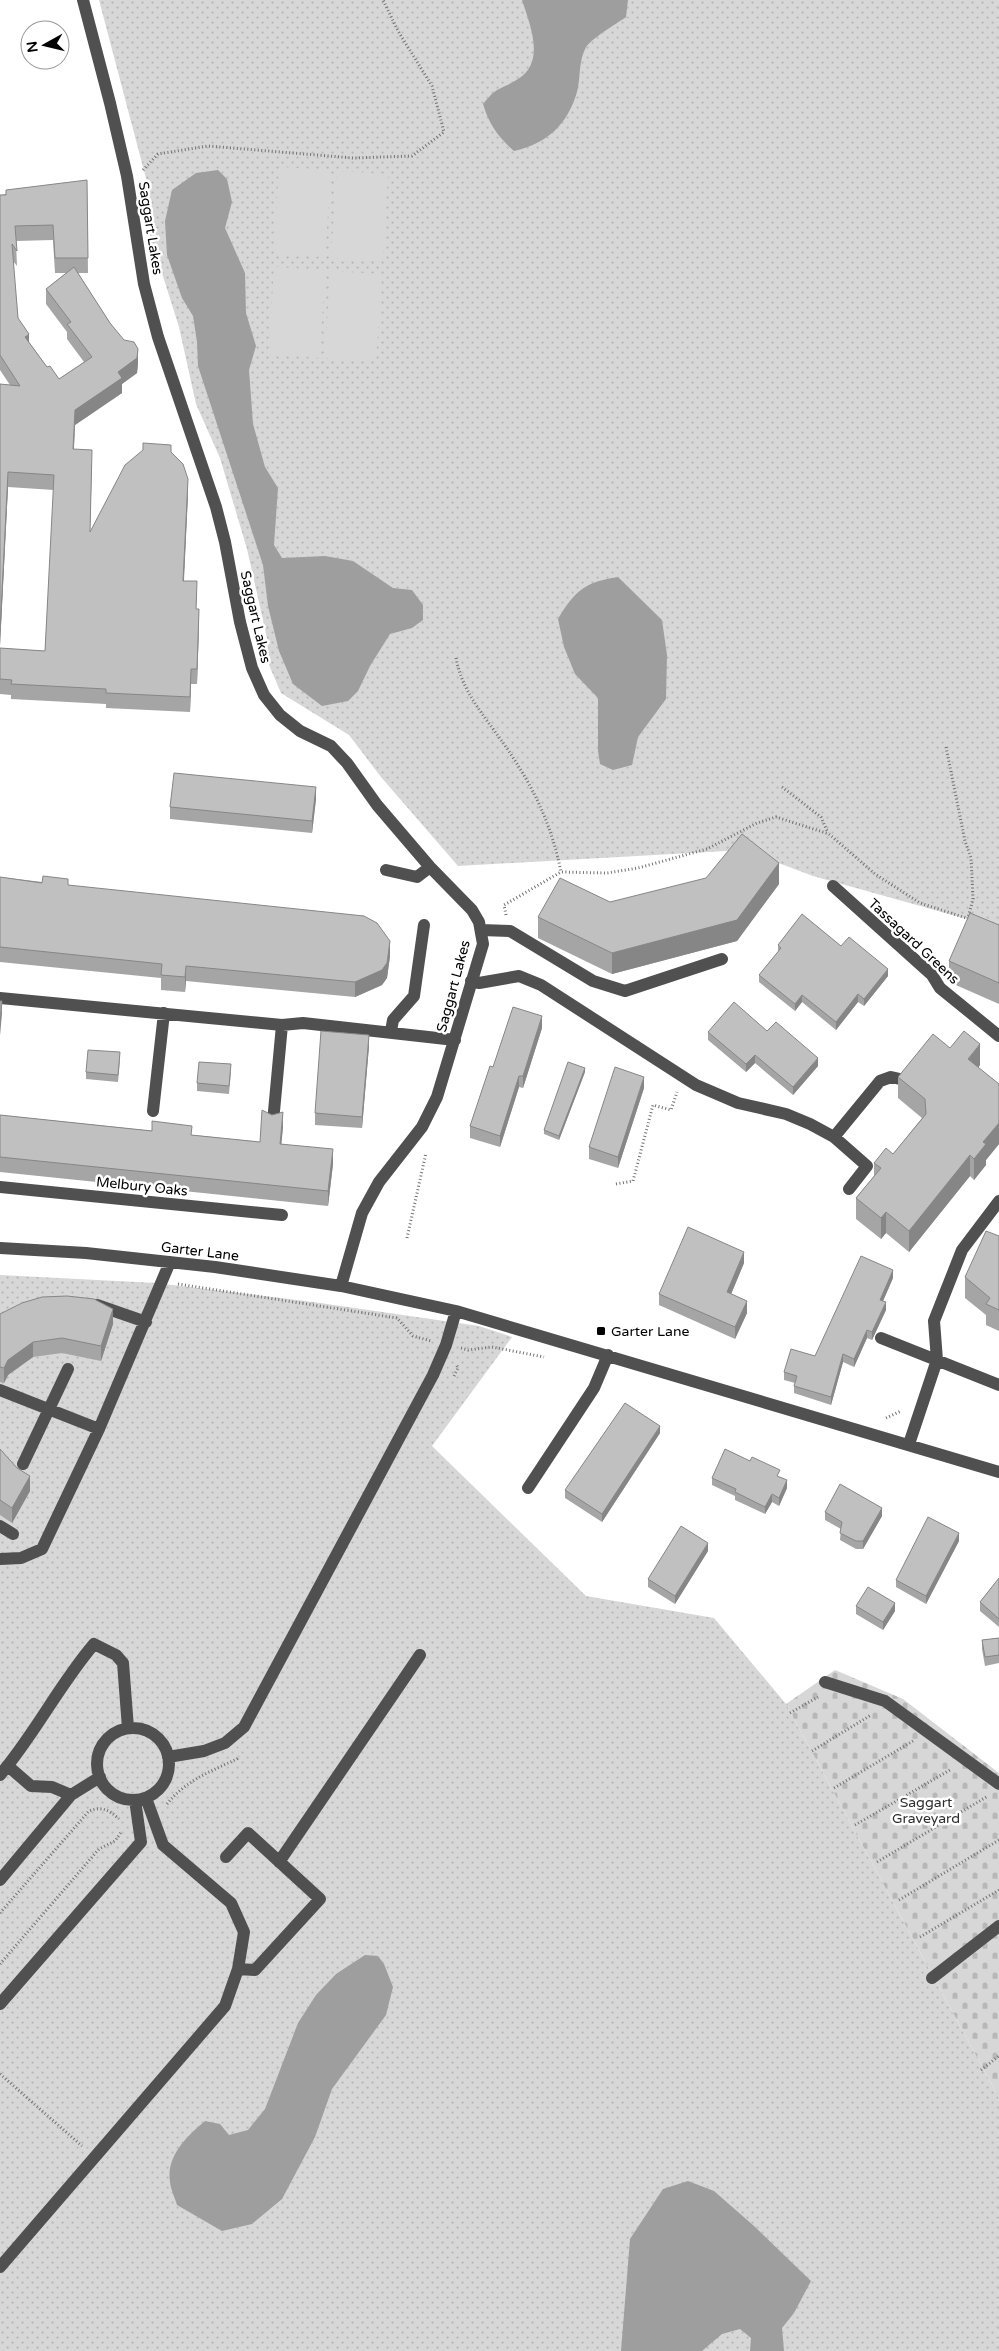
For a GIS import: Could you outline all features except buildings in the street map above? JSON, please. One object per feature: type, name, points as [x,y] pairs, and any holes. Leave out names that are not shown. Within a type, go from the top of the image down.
[{"type":"street","name":"Saggart Lakes","points":[[83,0],[127,176],[144,284],[155,328],[184,420],[216,507],[225,542],[240,622],[252,668],[264,695],[280,715],[300,731],[331,746],[347,763],[377,805],[430,867],[472,910],[479,922],[482,944],[437,1097],[422,1127],[379,1182],[362,1213],[341,1286]]},
{"type":"street","points":[[386,870],[417,877],[430,867]]},
{"type":"street","name":"Tassagard Greens","points":[[833,886],[932,975],[940,988],[999,1036]]},
{"type":"street","points":[[391,1031],[394,1020],[414,996],[424,925]]},
{"type":"street","points":[[480,930],[510,931],[593,981],[625,991],[722,959]]},
{"type":"street","points":[[471,981],[479,983],[519,976],[541,985],[696,1085],[738,1102],[786,1114],[834,1137],[868,1166],[849,1189]]},
{"type":"street","points":[[0,998],[282,1025],[302,1023],[391,1031],[455,1040]]},
{"type":"street","points":[[153,1111],[164,1013]]},
{"type":"street","points":[[273,1122],[282,1025]]},
{"type":"street","points":[[834,1137],[880,1081],[890,1077],[900,1079]]},
{"type":"street","name":"Melbury Oaks","points":[[0,1187],[282,1215]]},
{"type":"street","points":[[909,1444],[937,1360],[934,1321],[962,1250],[999,1201]]},
{"type":"street","name":"Garter Lane","points":[[0,1248],[86,1253],[170,1262],[341,1286],[456,1310],[999,1472]]},
{"type":"street","points":[[0,1559],[21,1558],[42,1549],[99,1429],[170,1262]]},
{"type":"street","points":[[83,1303],[92,1303],[146,1322]]},
{"type":"street","points":[[168,1757],[204,1751],[225,1744],[244,1727],[388,1463],[433,1375],[446,1345],[456,1310]]},
{"type":"street","points":[[881,1338],[999,1385]]},
{"type":"street","points":[[528,1488],[594,1388],[608,1356]]},
{"type":"street","points":[[23,1464],[68,1369]]},
{"type":"street","points":[[0,1390],[99,1429]]},
{"type":"street","points":[[0,1526],[14,1534]]},
{"type":"street","points":[[71,1795],[52,1787],[32,1786],[4,1771],[23,1747],[71,1671],[94,1644],[116,1655],[123,1663],[128,1728]]},
{"type":"street","points":[[279,1862],[420,1654]]},
{"type":"street","points":[[831,1684],[888,1704],[999,1784]]},
{"type":"street","points":[[128,1728],[139,1728],[149,1732],[165,1747],[168,1757],[169,1767],[162,1786],[140,1799],[114,1794],[106,1787],[100,1777],[98,1756],[102,1746],[118,1731],[128,1728]]},
{"type":"street","points":[[0,1880],[71,1795],[100,1777]]},
{"type":"street","points":[[0,2267],[225,2006],[238,1969],[244,1932],[231,1903],[163,1845],[152,1817],[140,1799]]},
{"type":"street","points":[[0,2004],[141,1842],[140,1799]]},
{"type":"street","points":[[226,1857],[248,1833],[320,1900],[255,1970],[238,1969]]},
{"type":"street","points":[[932,1978],[999,1926]]},
{"type":"path","points":[[127,176],[142,172],[158,154],[208,146],[353,158],[412,156],[444,132],[432,86],[398,31],[382,0]]},
{"type":"path","points":[[456,658],[459,675],[470,697],[510,753],[538,800],[555,840],[561,872]]},
{"type":"path","points":[[946,747],[965,841],[971,858],[973,899],[968,919]]},
{"type":"path","points":[[782,787],[821,817],[829,834]]},
{"type":"path","points":[[510,931],[504,905],[561,872],[607,873],[638,868],[707,850],[757,823],[776,817],[829,834],[875,874],[920,903],[976,922]]},
{"type":"path","points":[[616,1184],[633,1181],[652,1104],[671,1110],[679,1086]]},
{"type":"path","points":[[407,1238],[426,1152]]},
{"type":"path","points":[[163,1282],[397,1318],[413,1336],[446,1345],[468,1350],[492,1347],[554,1359]]},
{"type":"path","points":[[790,1713],[831,1684]]},
{"type":"path","points":[[812,1751],[888,1704]]},
{"type":"path","points":[[834,1788],[928,1732]]},
{"type":"path","points":[[152,1817],[165,1815],[165,1808],[177,1792],[195,1778],[237,1759]]},
{"type":"path","points":[[855,1825],[967,1760]]},
{"type":"path","points":[[877,1862],[991,1794]]},
{"type":"path","points":[[0,1913],[89,1811],[98,1808],[106,1809],[123,1822],[122,1831],[115,1841],[99,1849],[0,1964]]},
{"type":"path","points":[[898,1900],[999,1840]]},
{"type":"path","points":[[920,1937],[999,1890]]},
{"type":"path","points":[[981,2070],[999,2056]]},
{"type":"path","points":[[0,2074],[93,2157]]},
{"type":"green space","points":[[99,0],[999,0],[999,928],[813,876],[744,850],[458,866],[381,777],[349,735],[281,693],[269,665],[267,638],[247,549],[220,458],[196,404],[179,327],[149,232],[148,186]]},
{"type":"green space","points":[[279,167],[331,170],[325,257],[274,254]]},
{"type":"green space","points":[[337,171],[388,174],[383,261],[331,258]]},
{"type":"green space","points":[[274,267],[325,270],[320,358],[269,354]]},
{"type":"green space","points":[[330,271],[382,274],[376,361],[325,358]]},
{"type":"green space","points":[[0,1275],[156,1283],[313,1302],[479,1326],[512,1337],[432,1446],[586,1596],[714,1618],[786,1704],[999,2098],[999,2351],[0,2351]]},
{"type":"green space","name":"Saggart Graveyard","points":[[835,1670],[903,1699],[999,1773],[999,2098],[786,1704]]},
{"type":"shaded area","points":[[522,0],[628,0],[626,17],[599,35],[586,47],[582,58],[577,92],[573,104],[562,123],[546,138],[526,148],[514,151],[495,130],[483,104],[496,91],[527,72],[532,63],[534,42]]},
{"type":"shaded area","points":[[218,170],[227,179],[232,202],[225,228],[245,273],[246,313],[256,346],[249,370],[253,424],[265,467],[278,488],[274,545],[282,558],[325,556],[353,561],[393,588],[412,590],[423,605],[423,620],[412,628],[390,634],[370,666],[358,691],[348,701],[322,706],[293,684],[279,651],[268,606],[263,565],[198,366],[193,316],[182,298],[167,255],[165,221],[172,190],[196,173]]},
{"type":"shaded area","points":[[618,577],[662,620],[667,655],[666,699],[638,737],[632,765],[613,770],[600,764],[598,751],[598,698],[575,674],[564,647],[558,619],[570,601],[582,589],[607,579]]},
{"type":"shaded area","points":[[365,1955],[378,1956],[384,1964],[393,1987],[386,2015],[332,2089],[315,2137],[282,2199],[252,2224],[222,2231],[177,2205],[171,2185],[170,2173],[171,2164],[179,2147],[205,2121],[220,2124],[229,2135],[248,2130],[265,2109],[298,2023],[316,1995],[336,1974]]},
{"type":"shaded area","points":[[688,2181],[714,2191],[754,2226],[811,2281],[794,2313],[782,2328],[784,2351],[750,2351],[751,2338],[740,2329],[722,2334],[702,2351],[621,2351],[630,2239],[663,2189]]},
{"type":"place","name":"Garter Lane","points":[[601,1331]]}]
